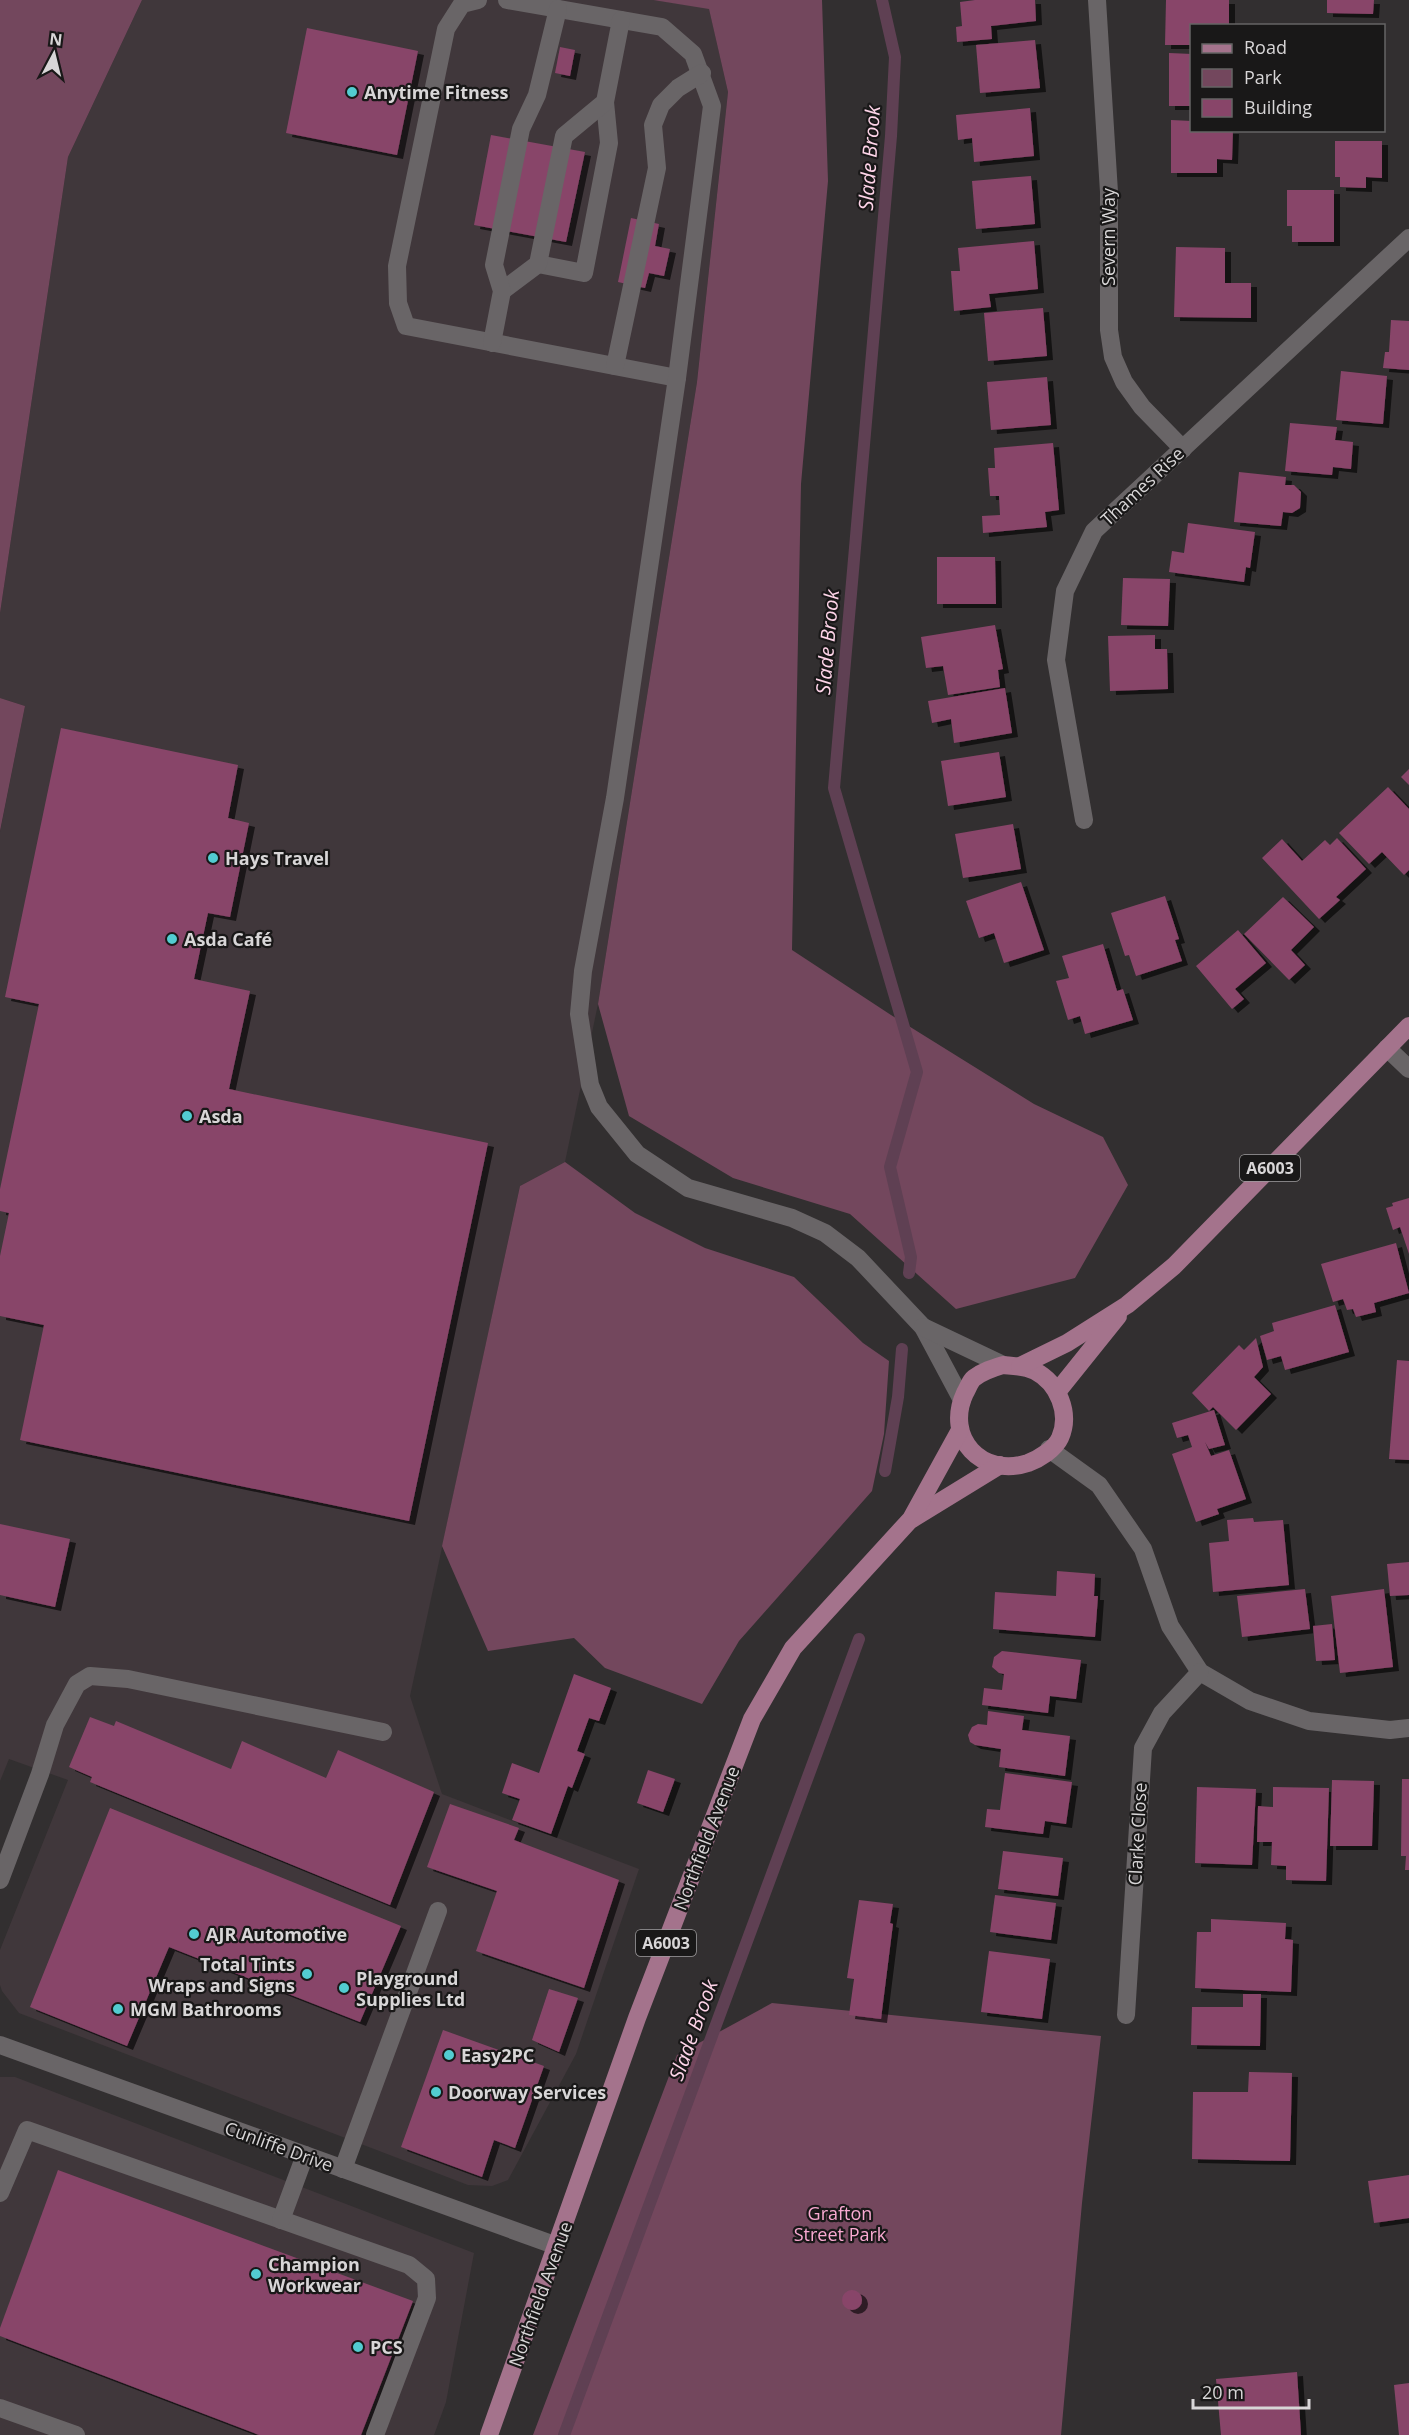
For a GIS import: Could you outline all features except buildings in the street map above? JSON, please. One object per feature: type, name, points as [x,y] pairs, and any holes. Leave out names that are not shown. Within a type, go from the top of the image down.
[{"type":"main road","name":"A6003","points":[[1012,1366],[1067,1343],[1127,1305],[1174,1266],[1409,1026]]},
{"type":"main road","name":"A6003","points":[[1057,1392],[1127,1305]]},
{"type":"main road","points":[[1012,1366],[1033,1370],[1057,1392],[1064,1416],[1059,1440],[1038,1460],[1021,1465],[1000,1465],[980,1459],[967,1448],[960,1431],[959,1415],[962,1400],[972,1379],[986,1370],[1012,1366]]},
{"type":"main road","name":"Northfield Avenue","points":[[489,2435],[637,2018],[752,1719],[793,1648],[911,1519],[960,1431]]},
{"type":"main road","name":"Northfield Avenue","points":[[911,1519],[1000,1465]]},
{"type":"street","points":[[478,0],[462,4],[446,29],[397,266],[398,303],[406,326],[677,378]]},
{"type":"street","points":[[507,0],[662,27],[693,54],[702,73],[712,106],[677,378],[615,798],[583,970],[579,1014],[590,1085],[599,1107],[637,1155],[688,1188],[792,1218],[825,1233],[858,1258],[923,1327],[962,1400]]},
{"type":"street","name":"Severn Way","points":[[1097,0],[1109,192],[1109,320],[1113,357],[1124,382],[1142,407],[1183,448]]},
{"type":"street","points":[[492,343],[502,291],[494,265],[521,129],[537,95],[558,9]]},
{"type":"street","points":[[537,264],[584,273],[609,143],[605,102],[621,20]]},
{"type":"street","points":[[615,366],[657,168],[654,125],[661,105],[678,88],[702,73]]},
{"type":"street","points":[[502,291],[537,264],[564,136],[605,102]]},
{"type":"street","name":"Thames Rise","points":[[1084,820],[1056,660],[1065,591],[1094,531],[1409,238]]},
{"type":"street","points":[[1387,1048],[1409,1070]]},
{"type":"street","points":[[923,1327],[1012,1366]]},
{"type":"street","points":[[1049,1449],[1099,1485],[1143,1549],[1170,1626],[1200,1672],[1250,1701],[1309,1721],[1390,1730],[1409,1728]]},
{"type":"street","name":"Clarke Close","points":[[1126,2015],[1143,1748],[1162,1713],[1200,1672]]},
{"type":"street","points":[[0,1880],[40,1774],[55,1725],[77,1684],[90,1676],[128,1679],[383,1732]]},
{"type":"street","points":[[343,2169],[438,1911]]},
{"type":"street","name":"Cunliffe Drive","points":[[0,2045],[557,2246]]},
{"type":"street","points":[[0,2193],[27,2130],[409,2265],[426,2279],[427,2298],[375,2435]]},
{"type":"street","points":[[281,2220],[304,2155]]},
{"type":"street","points":[[0,2408],[76,2435]]},
{"type":"shaded area","points":[[142,0],[653,0],[709,8],[728,92],[697,382],[598,1004],[565,1162],[520,1186],[410,1696],[442,1794],[639,1869],[576,2054],[508,2180],[492,2186],[468,2185],[19,2013],[0,1985],[0,1950],[68,1780],[9,1759],[0,1781],[0,832],[25,706],[0,698],[0,613],[68,157]]},
{"type":"shaded area","points":[[0,2077],[15,2077],[474,2253],[446,2402],[434,2435],[0,2435]]},
{"type":"green space","points":[[0,0],[142,0],[68,157],[0,613]]},
{"type":"green space","points":[[653,0],[822,0],[828,181],[801,484],[792,950],[1034,1104],[1103,1137],[1128,1185],[1075,1278],[956,1309],[850,1214],[733,1178],[629,1116],[598,1004],[697,382],[728,92],[709,9]]},
{"type":"green space","points":[[0,698],[25,706],[0,831]]},
{"type":"green space","points":[[565,1162],[635,1213],[705,1248],[794,1277],[863,1343],[889,1361],[884,1434],[872,1491],[739,1641],[702,1704],[605,1668],[574,1638],[488,1651],[442,1546],[520,1186]]},
{"type":"green space","name":"Grafton Street Park","points":[[772,2003],[1101,2036],[1082,2203],[1061,2435],[533,2435],[677,2055]]},
{"type":"waterway","name":"Slade Brook","points":[[882,0],[895,57],[891,136],[834,788],[917,1072],[890,1167],[911,1257],[909,1273]]},
{"type":"waterway","name":"Slade Brook","points":[[885,1471],[898,1397],[902,1349]]},
{"type":"waterway","name":"Slade Brook","points":[[564,2435],[859,1639]]},
{"type":"place","name":"Anytime Fitness","points":[[352,92]]},
{"type":"place","name":"Hays Travel","points":[[213,858]]},
{"type":"place","name":"Asda Café","points":[[172,939]]},
{"type":"place","name":"Asda","points":[[187,1116]]},
{"type":"place","name":"AJR Automotive","points":[[194,1934]]},
{"type":"place","name":"Total Tints Wraps and Signs","points":[[307,1974]]},
{"type":"place","name":"Playground Supplies Ltd","points":[[344,1988]]},
{"type":"place","name":"MGM Bathrooms","points":[[118,2009]]},
{"type":"place","name":"Easy2PC","points":[[449,2055]]},
{"type":"place","name":"Doorway Services","points":[[436,2092]]},
{"type":"place","name":"Champion Workwear","points":[[256,2274]]},
{"type":"place","name":"PCS","points":[[358,2347]]}]
